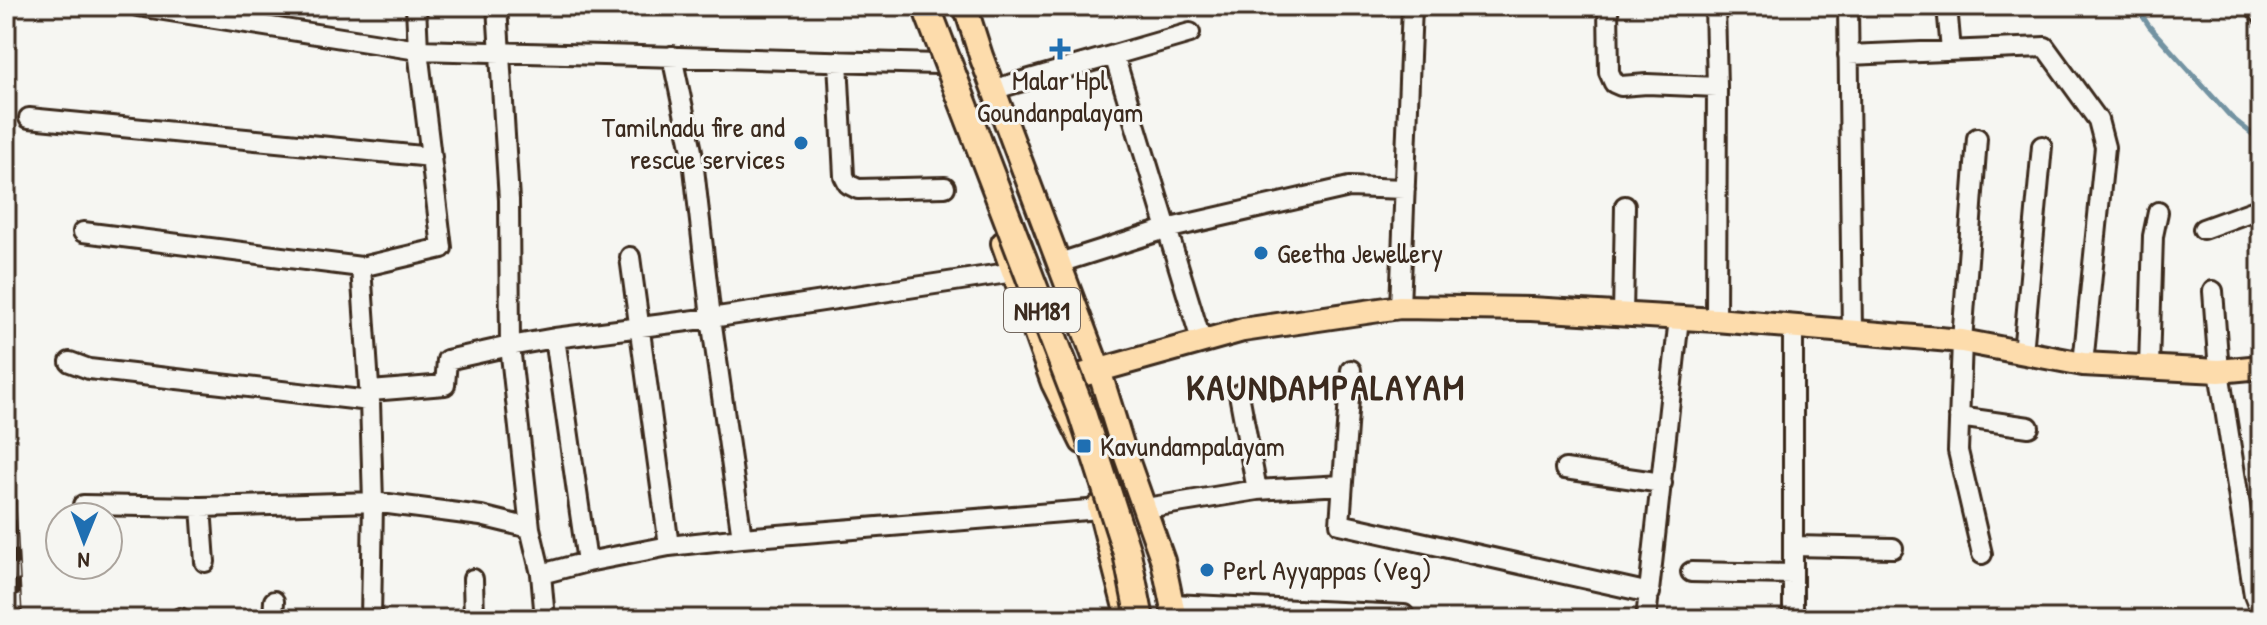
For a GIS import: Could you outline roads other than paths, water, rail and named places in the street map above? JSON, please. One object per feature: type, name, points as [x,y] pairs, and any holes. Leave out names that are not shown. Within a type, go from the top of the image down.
[{"type":"highway","name":"NH181","points":[[926,6],[1082,413],[1127,553],[1140,619]]},
{"type":"highway","name":"NH181","points":[[944,6],[1092,393],[1168,614]]},
{"type":"main road","points":[[914,6],[1053,383],[1084,446],[1128,619]]},
{"type":"main road","points":[[965,6],[1099,370],[1124,451],[1146,508],[1163,561],[1168,614]]},
{"type":"main road","points":[[1053,383],[1243,330],[1400,307],[1531,309],[1716,320],[1962,341],[2083,364],[2219,371],[2261,367]]},
{"type":"street","points":[[138,6],[418,50],[937,64]]},
{"type":"street","points":[[83,232],[361,267],[442,248],[418,50],[416,6]]},
{"type":"street","points":[[497,6],[509,200],[510,346],[530,528],[541,574],[545,619]]},
{"type":"street","points":[[1400,307],[1412,6]]},
{"type":"street","points":[[1608,6],[1609,72],[1614,83],[1621,86],[1717,87]]},
{"type":"street","points":[[1715,6],[1716,320]]},
{"type":"street","points":[[1848,6],[1852,332]]},
{"type":"street","points":[[1947,6],[1951,51]]},
{"type":"street","points":[[2254,6],[2261,14]]},
{"type":"street","points":[[995,89],[1190,33]]},
{"type":"street","points":[[1848,55],[2045,47],[2098,120],[2105,147],[2083,364]]},
{"type":"street","points":[[1114,55],[1201,340]]},
{"type":"street","points":[[672,56],[692,151],[711,318],[742,538]]},
{"type":"street","points":[[838,61],[844,176],[848,184],[858,189],[945,187]]},
{"type":"street","points":[[29,118],[432,157]]},
{"type":"street","points":[[1977,138],[1962,341],[1958,451],[1982,554]]},
{"type":"street","points":[[2023,353],[2042,146]]},
{"type":"street","points":[[1059,263],[1166,229],[1349,187],[1405,189]]},
{"type":"street","points":[[1623,315],[1625,206]]},
{"type":"street","points":[[2203,229],[2261,208]]},
{"type":"street","points":[[2149,367],[2153,236],[2158,212]]},
{"type":"street","points":[[630,257],[669,546]]},
{"type":"street","points":[[361,267],[370,396],[373,502],[371,619]]},
{"type":"street","points":[[70,362],[89,369],[370,396],[445,385],[447,360],[510,346],[1014,272]]},
{"type":"street","points":[[2213,291],[2219,371],[2254,595],[2261,613]]},
{"type":"street","points":[[1646,619],[1679,318]]},
{"type":"street","points":[[1793,327],[1793,619]]},
{"type":"street","points":[[555,338],[587,562]]},
{"type":"street","points":[[1351,370],[1340,524],[1650,593]]},
{"type":"street","points":[[1239,394],[1257,490]]},
{"type":"street","points":[[1959,417],[2029,427]]},
{"type":"street","points":[[1565,469],[1662,483]]},
{"type":"street","points":[[1146,508],[1257,490],[1342,485]]},
{"type":"street","points":[[124,506],[201,507],[373,502],[481,516],[530,528]]},
{"type":"street","points":[[201,507],[205,562]]},
{"type":"street","points":[[541,574],[669,546],[1100,509]]},
{"type":"street","points":[[1793,546],[1893,548]]},
{"type":"street","points":[[1691,572],[1793,574]]},
{"type":"street","points":[[473,579],[474,619]]},
{"type":"street","points":[[1168,614],[1404,615]]},
{"type":"waterway","points":[[2136,6],[2149,26],[2231,117],[2261,141]]},
{"type":"railway","points":[[6,385],[19,619]]},
{"type":"place","name":"Malar Hpl Goundanpalayam","points":[[1060,49]]},
{"type":"place","name":"Tamilnadu fire and rescue services","points":[[801,143]]},
{"type":"place","name":"Geetha Jewellery","points":[[1261,253]]},
{"type":"place","name":"Kavundampalayam","points":[[1084,446]]},
{"type":"place","name":"Perl Ayyappas (Veg)","points":[[1207,570]]},
{"type":"district","name":"KAUNDAMPALAYAM","points":[[1326,386]]}]
